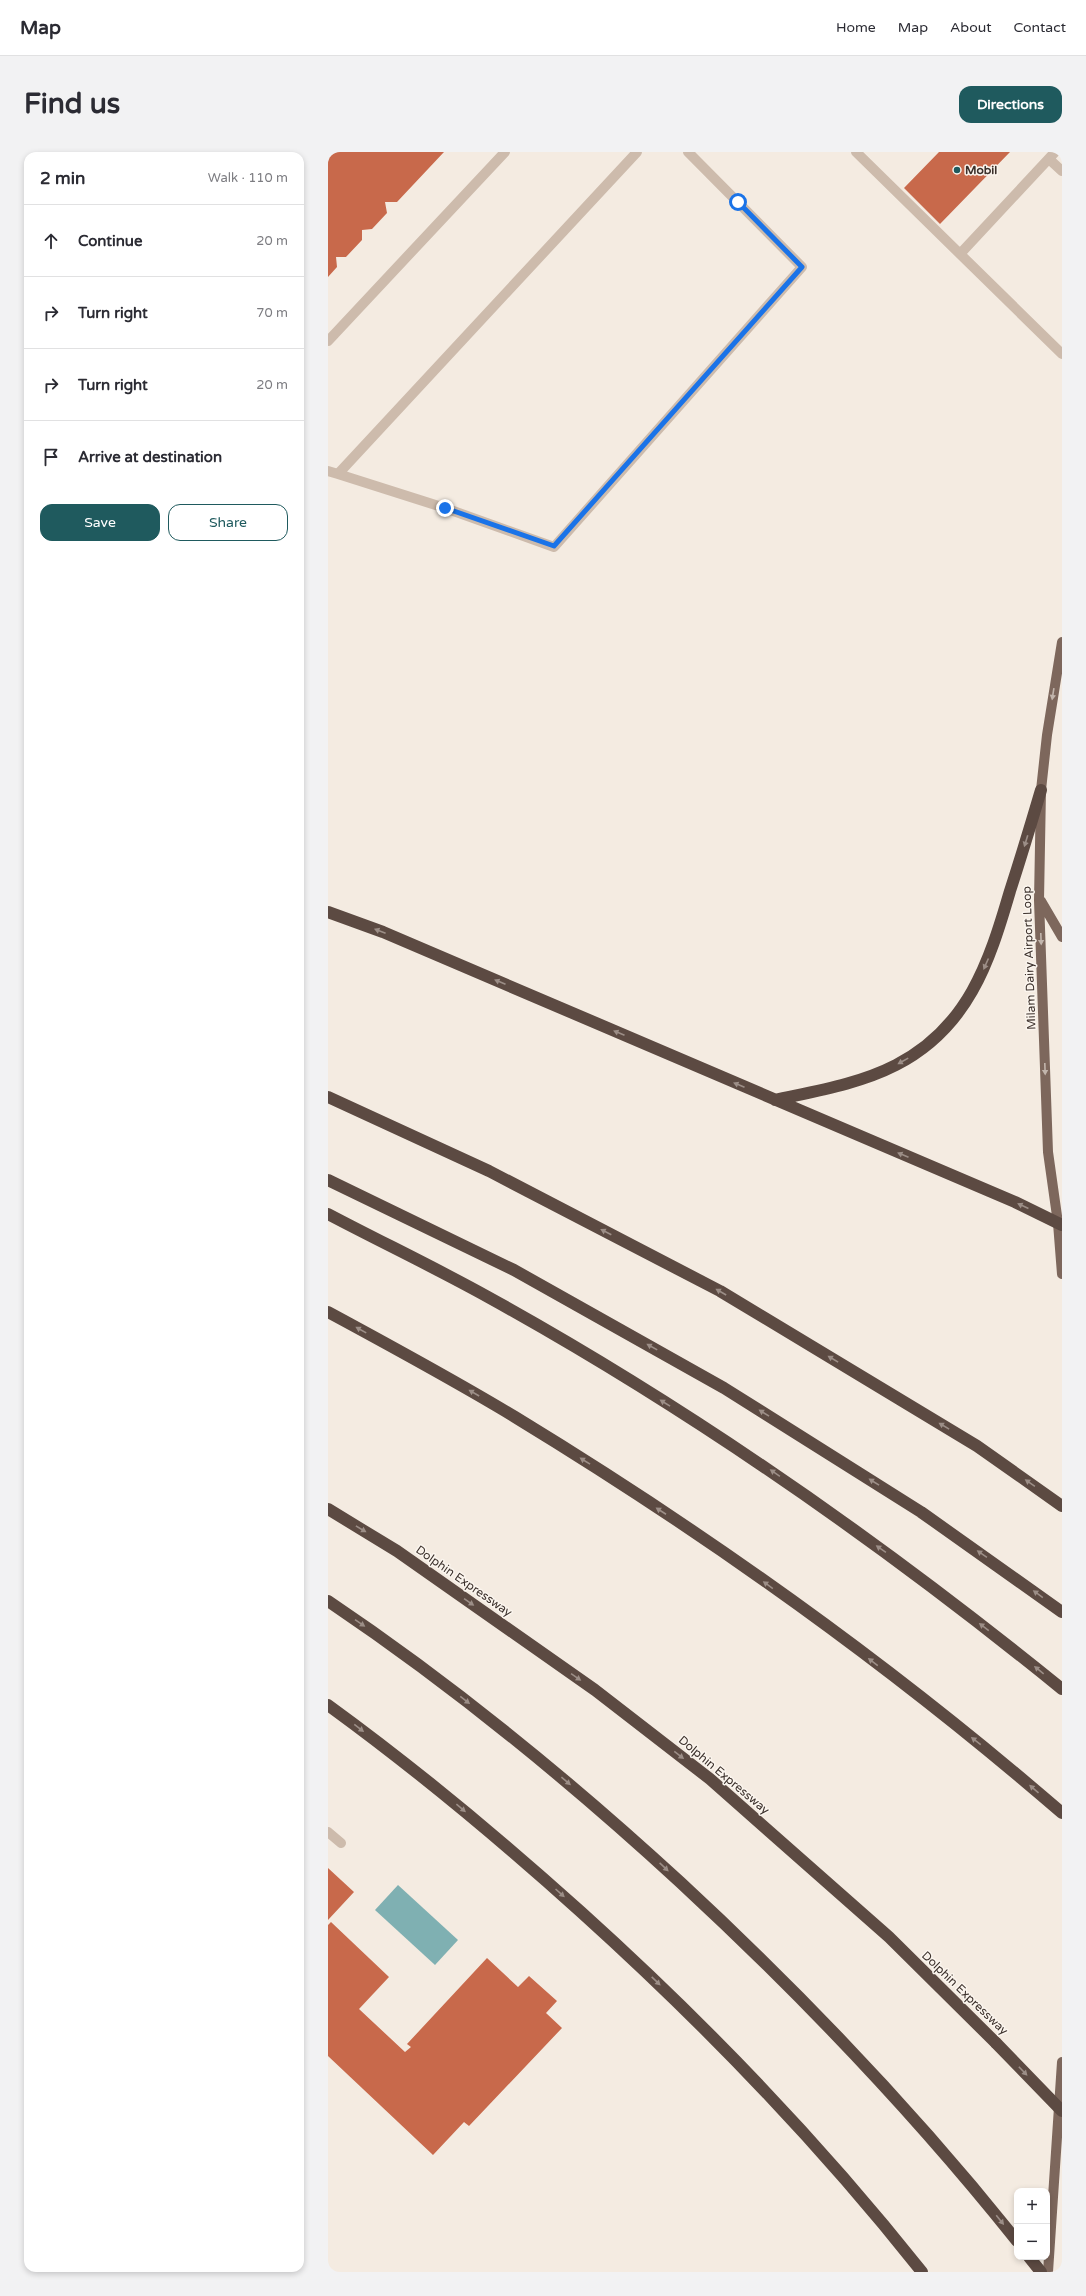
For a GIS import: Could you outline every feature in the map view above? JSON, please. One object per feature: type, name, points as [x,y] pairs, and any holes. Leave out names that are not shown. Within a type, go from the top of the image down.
[{"type":"highway","points":[[775,1100],[850,1083],[895,1065],[925,1047],[955,1018],[977,984],[993,948],[1041,790]]},
{"type":"highway","points":[[328,912],[383,932],[1060,1224]]},
{"type":"highway","points":[[328,1097],[489,1171],[720,1291],[977,1446],[1062,1506]]},
{"type":"highway","points":[[328,1180],[514,1270],[724,1388],[921,1512],[1062,1612]]},
{"type":"highway","points":[[328,1214],[488,1297],[620,1375],[745,1454],[896,1560],[1062,1689]]},
{"type":"highway","points":[[328,1312],[514,1417],[719,1549],[818,1620],[1007,1765],[1062,1813]]},
{"type":"highway","name":"Dolphin Expressway","points":[[328,1509],[397,1551],[589,1686],[710,1779],[889,1937],[1062,2111]]},
{"type":"highway","points":[[328,1601],[398,1648],[513,1737],[606,1815],[786,1982],[866,2064],[983,2199],[1014,2237]]},
{"type":"highway","points":[[328,1705],[443,1793],[537,1872],[721,2044],[806,2133],[922,2272]]},
{"type":"highway","points":[[1031,2260],[1041,2272]]},
{"type":"main road","name":"Milam Dairy Airport Loop","points":[[1062,642],[1047,735],[1041,790],[1040,900],[1048,1152],[1060,1224],[1062,1274]]},
{"type":"main road","points":[[1040,900],[1062,937]]},
{"type":"main road","points":[[1048,2272],[1062,2062]]},
{"type":"lane","points":[[328,341],[505,152]]},
{"type":"lane","points":[[637,152],[333,473],[445,508],[554,546],[802,267],[688,152]]},
{"type":"lane","points":[[856,152],[1062,354]]},
{"type":"lane","points":[[960,254],[1052,156],[1062,171]]},
{"type":"lane","points":[[328,1832],[341,1843]]},
{"type":"water","points":[[398,1885],[458,1940],[435,1965],[375,1910]]},
{"type":"building","points":[[328,152],[444,152],[397,202],[385,202],[387,213],[372,229],[362,230],[362,240],[346,257],[336,257],[337,267],[328,277]]},
{"type":"building","name":"Mobil","points":[[939,152],[1010,152],[940,224],[904,188]]},
{"type":"building","points":[[328,1868],[354,1892],[328,1920]]},
{"type":"building","points":[[331,1922],[389,1977],[359,2009],[405,2052],[411,2047],[407,2044],[487,1958],[518,1987],[529,1976],[557,2001],[546,2013],[562,2028],[469,2126],[464,2122],[433,2155],[328,2056],[328,1925]]},
{"type":"place","name":"Mobil","points":[[957,170]]},
{"type":"route","points":[[445,508],[554,546],[802,267],[738,202]]}]
